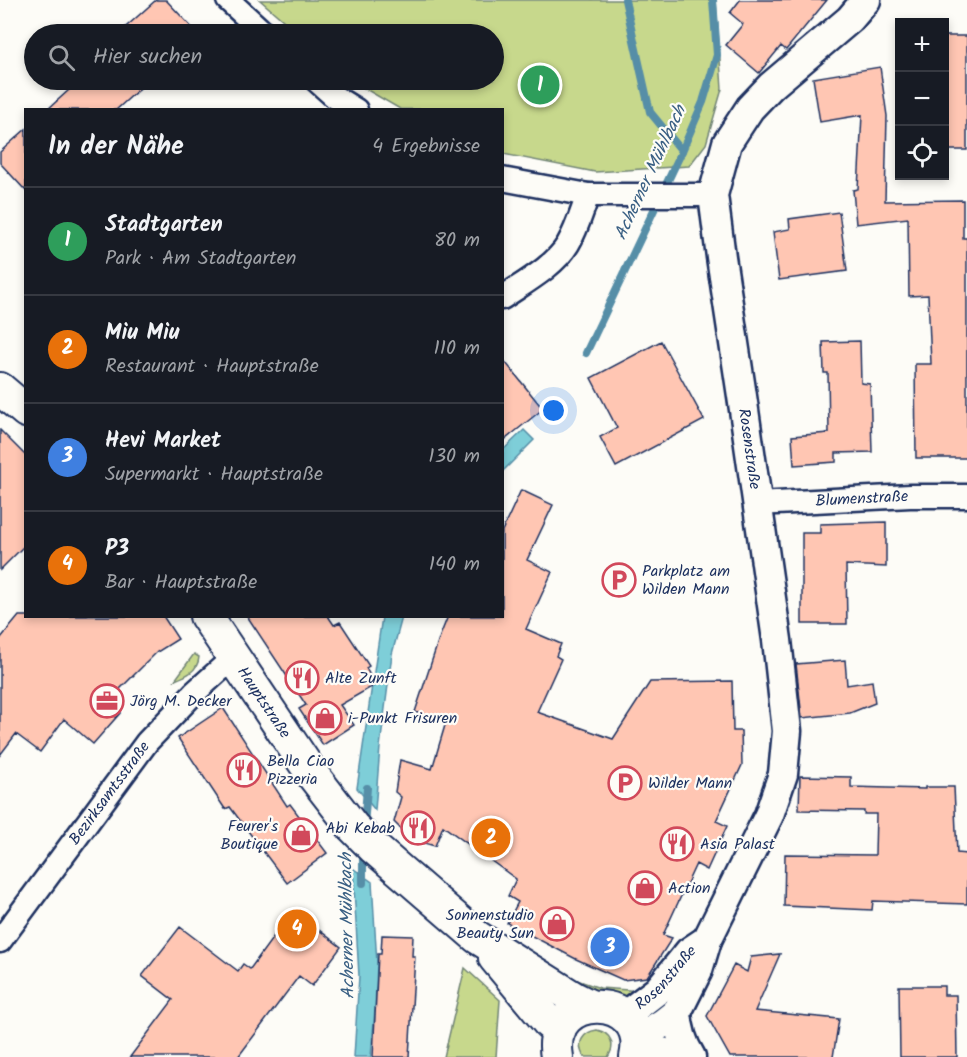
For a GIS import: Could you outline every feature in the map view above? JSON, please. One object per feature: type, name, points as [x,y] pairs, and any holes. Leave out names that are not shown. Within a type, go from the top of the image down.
[{"type":"main road","points":[[0,389],[24,409]]},
{"type":"main road","name":"Hauptstraße","points":[[208,618],[312,774],[364,837],[477,937],[549,1023],[558,1044]]},
{"type":"main road","name":"Hauptstraße","points":[[477,937],[574,998],[590,1006],[602,1006],[614,1010],[634,1039]]},
{"type":"main road","points":[[558,1044],[568,1017],[590,1006]]},
{"type":"street","points":[[228,0],[254,24]]},
{"type":"street","name":"Rosenstraße","points":[[634,1039],[663,1023],[677,1012],[698,970],[707,940],[769,815],[783,774],[787,731],[777,640],[713,195],[727,143],[750,108],[771,86],[850,20],[866,0]]},
{"type":"street","points":[[327,90],[353,108]]},
{"type":"street","points":[[504,179],[588,195],[713,195]]},
{"type":"street","points":[[504,297],[549,265],[567,247],[588,195]]},
{"type":"street","name":"Blumenstraße","points":[[757,504],[910,496],[967,496]]},
{"type":"street","name":"Bezirksamtsstraße","points":[[0,941],[147,742],[194,693],[234,657]]},
{"type":"street","name":"Rosenstraße","points":[[634,1039],[658,990],[688,952],[707,940]]},
{"type":"street","points":[[677,1012],[684,1047],[691,1057]]},
{"type":"street","points":[[634,1039],[677,1057]]},
{"type":"green space","points":[[260,0],[716,0],[722,89],[706,144],[689,166],[595,172],[504,154],[504,108],[398,108],[367,90],[504,90],[504,24],[288,24]]},
{"type":"green space","points":[[194,654],[199,657],[194,669],[175,680]]},
{"type":"green space","points":[[465,968],[500,1000],[496,1057],[444,1057]]},
{"type":"green space","points":[[565,976],[600,988],[642,991],[625,998],[594,994]]},
{"type":"green space","points":[[597,1030],[606,1034],[611,1040],[610,1053],[608,1057],[584,1057],[581,1048],[582,1039],[588,1033]]},
{"type":"water","points":[[524,430],[534,440],[504,470],[504,449]]},
{"type":"water","points":[[382,618],[402,618],[392,654],[380,747],[375,810],[357,788]]},
{"type":"water","points":[[354,869],[372,882],[377,964],[371,1057],[354,1057],[359,976]]},
{"type":"building","points":[[156,0],[166,0],[189,24],[129,24]]},
{"type":"building","points":[[740,0],[827,0],[786,50],[781,46],[759,73],[726,45],[743,24],[730,13]]},
{"type":"building","points":[[949,36],[967,36],[967,150],[949,150]]},
{"type":"building","points":[[880,67],[887,116],[885,201],[963,200],[963,238],[967,238],[967,458],[916,458],[915,364],[931,364],[928,295],[909,296],[908,218],[856,224],[853,190],[858,189],[862,115],[820,122],[813,78]]},
{"type":"building","points":[[69,90],[138,90],[118,108],[49,108]]},
{"type":"building","points":[[24,131],[24,189],[0,163],[0,152]]},
{"type":"building","points":[[839,212],[847,271],[779,280],[773,232],[790,229],[789,219]]},
{"type":"building","points":[[661,341],[704,420],[616,467],[600,437],[617,428],[591,378]]},
{"type":"building","points":[[860,341],[861,383],[870,384],[872,452],[836,453],[836,462],[794,465],[792,436],[829,433],[828,373],[824,373],[823,342]]},
{"type":"building","points":[[504,360],[543,409],[504,440]]},
{"type":"building","points":[[0,430],[24,454],[24,546],[0,570]]},
{"type":"building","points":[[521,490],[553,505],[527,560],[552,572],[526,629],[561,644],[556,656],[561,659],[537,712],[613,739],[650,682],[732,681],[733,731],[741,731],[742,765],[716,821],[727,826],[707,870],[696,864],[663,935],[672,938],[647,977],[623,980],[576,959],[507,923],[518,902],[508,896],[516,879],[443,826],[435,846],[411,839],[394,822],[401,797],[395,792],[400,760],[432,769],[446,722],[415,712],[447,618],[504,618],[504,527]]},
{"type":"building","points":[[886,522],[886,567],[846,565],[847,624],[802,624],[802,533],[820,533],[820,524]]},
{"type":"building","points":[[19,616],[24,616],[24,618],[164,618],[178,639],[157,652],[108,701],[121,712],[93,744],[64,719],[40,752],[16,734],[0,755],[0,639]]},
{"type":"building","points":[[248,618],[329,618],[334,625],[340,622],[369,666],[366,668],[375,685],[340,705],[354,725],[323,745],[299,709],[306,705]]},
{"type":"building","points":[[845,660],[847,685],[872,681],[875,703],[850,713],[802,718],[796,664]]},
{"type":"building","points":[[223,708],[287,806],[290,804],[327,853],[287,883],[230,807],[225,809],[178,738]]},
{"type":"building","points":[[800,776],[851,777],[851,787],[925,789],[925,787],[954,787],[957,853],[967,854],[967,904],[873,901],[872,910],[784,906],[785,854],[875,855],[876,814],[864,814],[864,811],[799,810]]},
{"type":"building","points":[[293,910],[341,947],[312,986],[299,976],[238,1057],[130,1057],[173,1000],[142,976],[180,927],[238,971],[243,964],[250,969]]},
{"type":"building","points":[[382,935],[413,936],[412,956],[415,956],[409,1057],[373,1057],[378,954],[381,954]]},
{"type":"building","points":[[780,954],[755,1011],[839,1019],[833,1057],[730,1057],[707,1016],[734,965],[747,972],[751,957]]},
{"type":"building","points":[[899,986],[944,986],[944,995],[956,995],[957,1057],[900,1057]]},
{"type":"waterway","points":[[625,0],[650,112],[682,151]]},
{"type":"waterway","name":"Acherner Mühlbach","points":[[586,353],[703,102],[717,55],[713,0]]},
{"type":"waterway","name":"Acherner Mühlbach","points":[[364,826],[367,788]]},
{"type":"waterway","name":"Acherner Mühlbach","points":[[363,848],[363,883]]},
{"type":"place","name":"Stadtgarten","points":[[540,85]]},
{"type":"place","name":"Parkplatz am Wilden Mann","points":[[619,580]]},
{"type":"place","name":"Alte Zunft","points":[[302,678]]},
{"type":"place","name":"Jörg M. Decker","points":[[107,701]]},
{"type":"place","name":"i-Punkt Frisuren","points":[[325,718]]},
{"type":"place","name":"Bella Ciao Pizzeria","points":[[244,770]]},
{"type":"place","name":"Wilder Mann","points":[[625,783]]},
{"type":"place","name":"Abi Kebab","points":[[418,828]]},
{"type":"place","name":"Feurer's Boutique","points":[[301,835]]},
{"type":"place","name":"Miu Miu","points":[[491,838]]},
{"type":"place","name":"Asia Palast","points":[[677,844]]},
{"type":"place","name":"Action","points":[[645,888]]},
{"type":"place","name":"Sonnenstudio Beauty Sun","points":[[557,924]]},
{"type":"place","name":"P3","points":[[297,929]]},
{"type":"place","name":"Hevi Market","points":[[610,947]]}]
